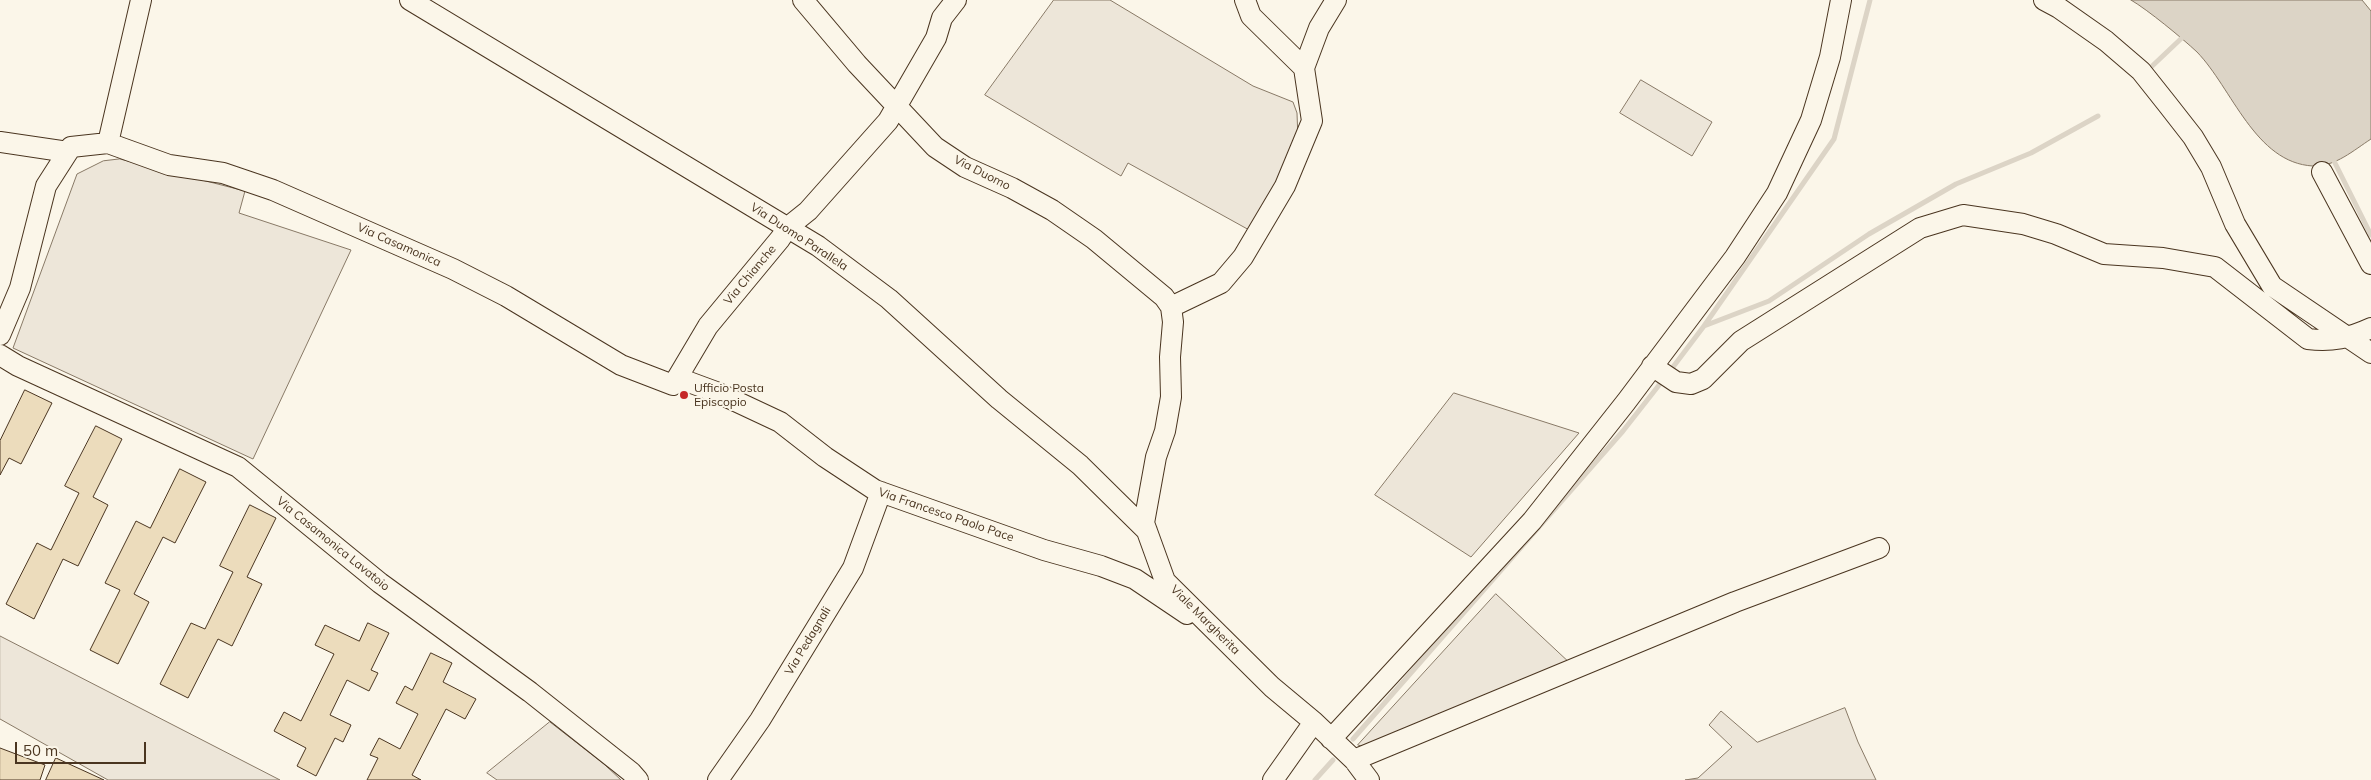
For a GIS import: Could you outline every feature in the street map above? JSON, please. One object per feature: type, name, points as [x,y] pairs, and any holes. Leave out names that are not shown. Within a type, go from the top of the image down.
[{"type":"street","points":[[0,335],[20,288],[46,186],[71,147],[108,143],[141,0]]},
{"type":"street","name":"Via Duomo Parallela","points":[[410,0],[818,246],[889,299],[999,398],[1080,465],[1147,530]]},
{"type":"street","name":"Via Duomo","points":[[803,0],[857,64],[935,147],[965,167],[1012,188],[1052,210],[1094,239],[1168,302]]},
{"type":"street","name":"Via Chianche","points":[[676,381],[708,326],[788,227],[808,211],[888,121],[936,38],[942,18],[956,0]]},
{"type":"street","points":[[1245,0],[1251,16],[1304,68]]},
{"type":"street","points":[[1168,302],[1221,283],[1243,257],[1286,186],[1312,121],[1304,68],[1319,28],[1336,0]]},
{"type":"street","points":[[1332,739],[1532,521],[1626,402],[1662,373],[1776,193],[1811,120],[1830,57],[1841,0]]},
{"type":"street","points":[[2044,0],[2059,8],[2106,41],[2141,71],[2193,137],[2211,167],[2235,224],[2272,286],[2371,353]]},
{"type":"street","points":[[0,142],[68,152]]},
{"type":"street","name":"Via Casamonica","points":[[108,143],[169,165],[223,173],[274,190],[453,269],[506,296],[621,365],[676,381]]},
{"type":"street","points":[[2322,172],[2371,264]]},
{"type":"street","points":[[1662,373],[1690,384],[1703,379],[1741,341],[1920,228],[1963,214],[2023,224],[2056,234],[2104,254],[2164,258],[2215,267],[2308,339],[2326,342],[2348,338],[2371,328]]},
{"type":"street","name":"Viale Margherita","points":[[1168,302],[1173,322],[1170,357],[1171,397],[1165,431],[1156,457],[1144,523],[1165,581],[1272,687],[1314,722],[1354,760],[1369,780]]},
{"type":"street","name":"Via Casamonica Lavatoio","points":[[0,355],[27,370],[238,467],[380,583],[530,692],[631,772],[638,780]]},
{"type":"street","name":"Via Francesco Paolo Pace","points":[[676,381],[716,392],[780,422],[825,457],[881,492],[1044,550],[1101,566],[1135,579],[1222,637]]},
{"type":"street","name":"Via Pedagnali","points":[[718,780],[760,720],[853,568],[881,492]]},
{"type":"street","points":[[1354,760],[1735,602],[1878,548]]},
{"type":"street","points":[[1273,780],[1314,722]]},
{"type":"shaded area","points":[[1054,0],[1110,0],[1253,86],[1293,102],[1297,113],[1298,140],[1251,231],[1128,163],[1121,176],[985,95]]},
{"type":"shaded area","points":[[2131,0],[2362,0],[2371,11],[2371,139],[2337,161],[2321,166],[2293,162],[2275,152],[2246,121],[2210,67],[2197,52],[2165,24]]},
{"type":"shaded area","points":[[1641,80],[1712,122],[1692,156],[1620,113]]},
{"type":"shaded area","points":[[120,159],[245,191],[239,213],[351,250],[253,459],[13,348],[77,174],[103,161]]},
{"type":"shaded area","points":[[1454,393],[1579,433],[1471,557],[1375,495]]},
{"type":"shaded area","points":[[1496,594],[1572,665],[1367,748],[1358,745]]},
{"type":"shaded area","points":[[0,636],[280,780],[108,780],[0,719]]},
{"type":"shaded area","points":[[1845,708],[1858,742],[1876,780],[1685,780],[1698,778],[1732,747],[1709,725],[1721,711],[1757,742]]},
{"type":"shaded area","points":[[550,722],[604,764],[621,780],[497,780],[487,773]]},
{"type":"building","points":[[25,390],[52,403],[21,464],[9,458],[0,475],[0,441]]},
{"type":"building","points":[[96,426],[122,439],[93,497],[108,505],[78,566],[63,559],[34,619],[6,604],[37,543],[51,550],[79,493],[65,486]]},
{"type":"building","points":[[180,469],[206,482],[175,543],[163,537],[134,594],[149,602],[118,664],[90,650],[120,590],[105,583],[136,521],[150,528]]},
{"type":"building","points":[[250,505],[276,518],[247,577],[262,584],[232,646],[218,639],[188,698],[160,684],[191,623],[205,629],[233,572],[220,566]]},
{"type":"building","points":[[368,623],[389,633],[371,670],[378,673],[369,691],[347,680],[330,715],[351,725],[343,742],[335,738],[316,776],[297,766],[306,748],[274,731],[284,712],[301,721],[334,654],[315,645],[325,625],[359,641]]},
{"type":"building","points":[[431,653],[452,663],[443,682],[476,699],[465,719],[446,709],[412,775],[421,780],[367,780],[378,758],[370,755],[379,738],[400,749],[418,714],[396,703],[405,686],[412,690]]},
{"type":"building","points":[[0,748],[45,765],[40,780],[0,780]]},
{"type":"building","points":[[56,758],[104,780],[46,780]]},
{"type":"waterway","points":[[1704,326],[1834,139],[1870,0]]},
{"type":"waterway","points":[[2148,70],[2186,34]]},
{"type":"waterway","points":[[1670,371],[1704,326],[1769,301],[1869,234],[1956,184],[2031,153],[2098,116]]},
{"type":"waterway","points":[[2332,157],[2371,235]]},
{"type":"waterway","points":[[1353,739],[1623,431],[1663,380]]},
{"type":"waterway","points":[[1315,780],[1333,760]]},
{"type":"place","name":"Ufficio Posta Episcopio","points":[[684,395]]}]
